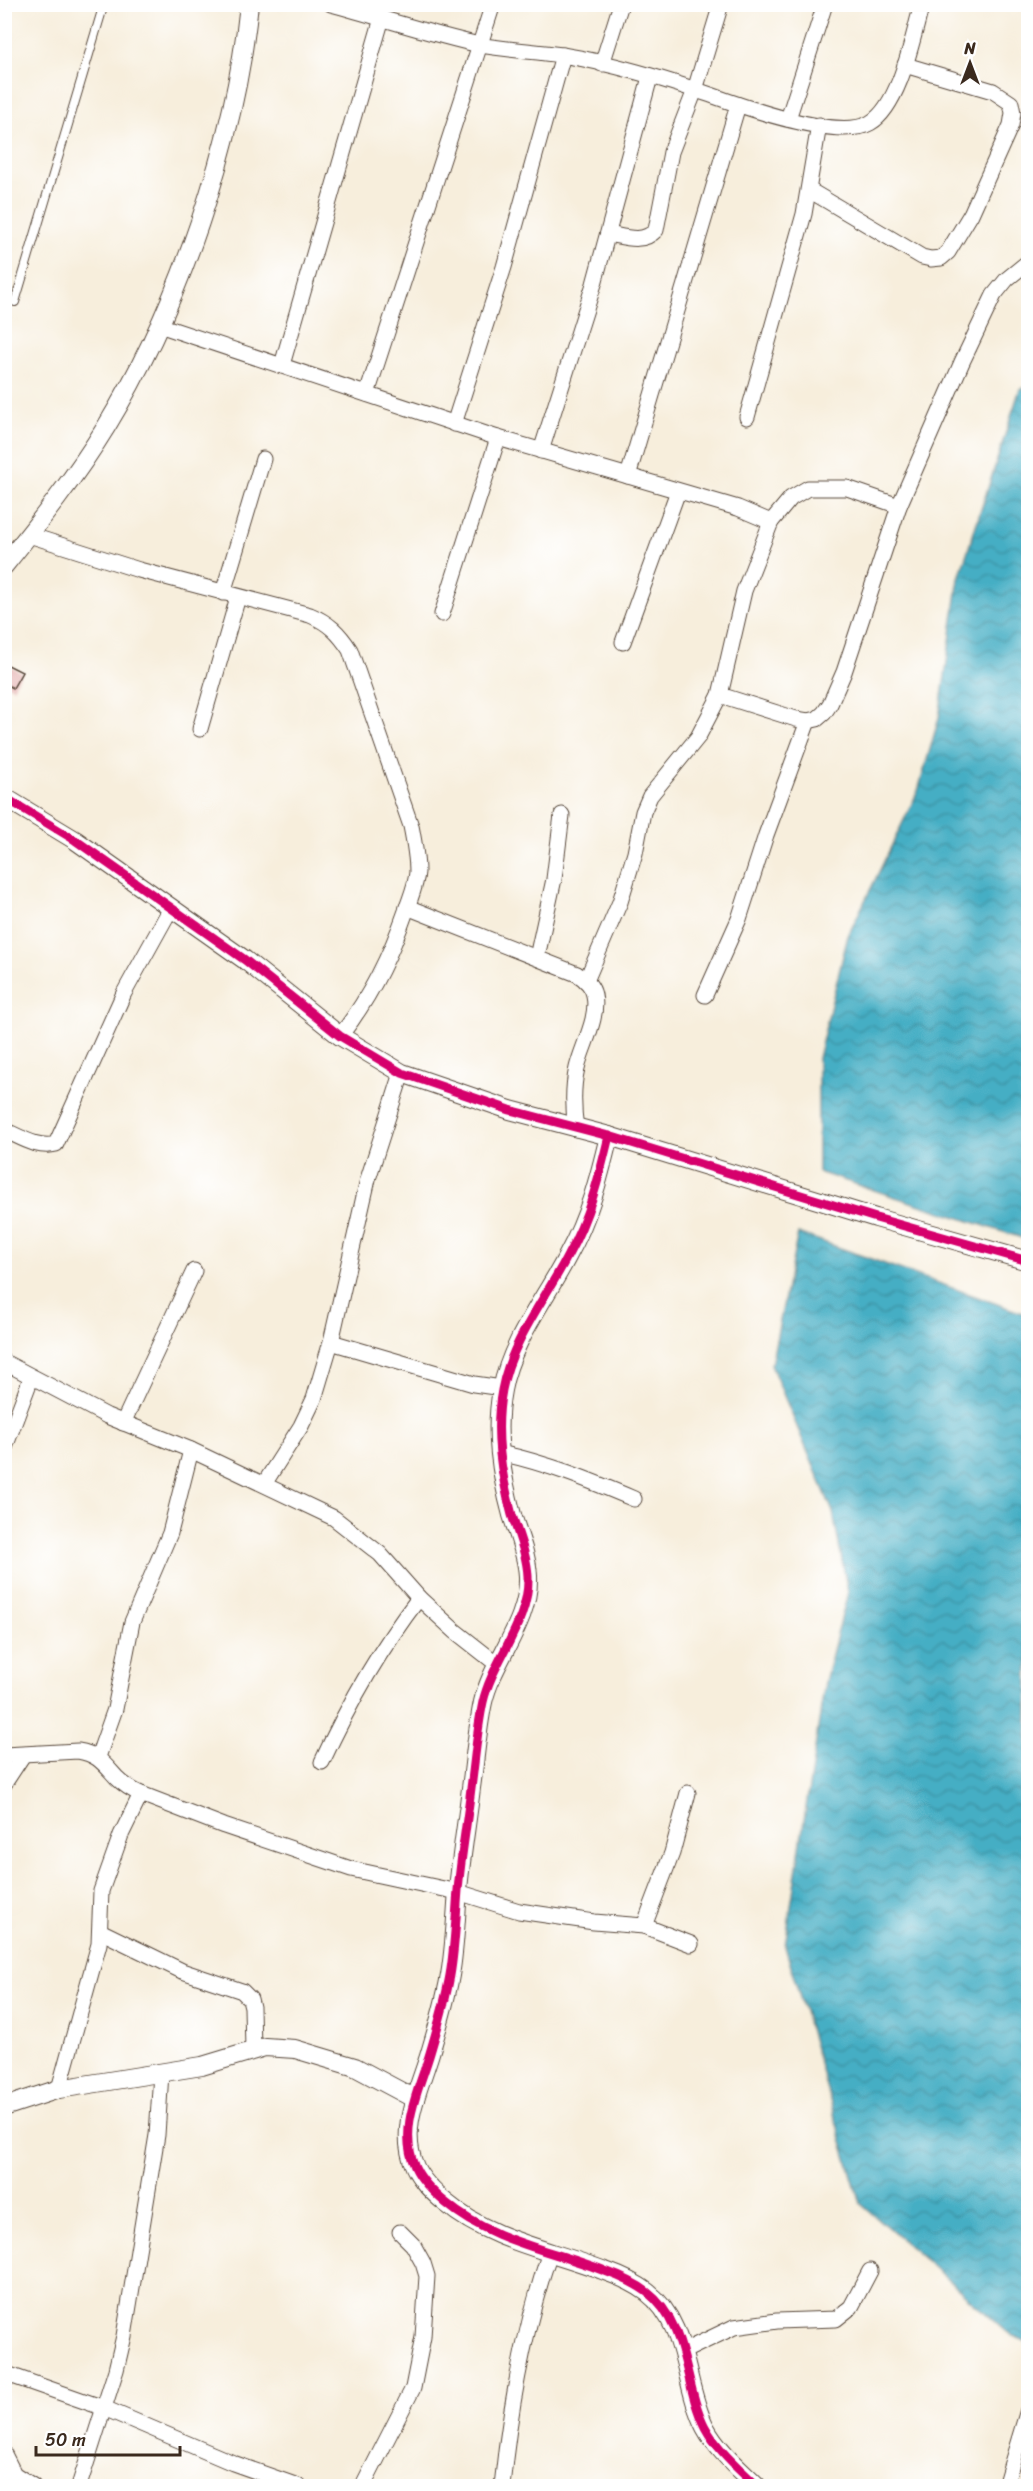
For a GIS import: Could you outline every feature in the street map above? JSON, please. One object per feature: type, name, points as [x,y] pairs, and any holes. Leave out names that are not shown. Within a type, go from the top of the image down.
[{"type":"street","points":[[4,566],[81,466],[107,425],[159,325],[190,246],[216,165],[245,46],[249,4]]},
{"type":"street","points":[[331,4],[481,45],[563,55],[602,64],[788,119],[852,128],[869,124],[882,113],[887,105],[905,65],[922,4]]},
{"type":"street","points":[[367,394],[493,4]]},
{"type":"street","points":[[602,64],[621,4]]},
{"type":"street","points":[[608,234],[642,239],[650,237],[656,230],[671,152],[695,90],[721,4]]},
{"type":"street","points":[[788,119],[825,4]]},
{"type":"street","points":[[282,365],[382,18]]},
{"type":"street","points":[[454,424],[504,267],[563,55]]},
{"type":"street","points":[[809,190],[860,218],[922,257],[941,258],[948,252],[971,214],[1011,124],[1013,113],[1011,103],[993,91],[905,65]]},
{"type":"street","points":[[541,451],[581,327],[650,77]]},
{"type":"street","points":[[628,476],[738,105]]},
{"type":"street","points":[[747,417],[791,264],[809,190],[819,125]]},
{"type":"street","points":[[720,695],[808,721],[817,719],[825,713],[844,672],[899,506],[990,303],[1007,279],[1029,262]]},
{"type":"street","points":[[159,325],[454,424],[738,508],[771,522]]},
{"type":"street","points":[[442,614],[498,438]]},
{"type":"street","points":[[200,729],[263,459]]},
{"type":"street","points":[[586,981],[623,894],[643,812],[650,796],[698,737],[720,695],[737,616],[771,522],[791,498],[808,488],[847,488],[899,506]]},
{"type":"street","points":[[623,642],[678,491]]},
{"type":"street","points":[[29,535],[139,570],[310,615],[327,623],[340,634],[350,650],[411,826],[416,850],[417,873],[397,938],[365,1003],[340,1036]]},
{"type":"street","points":[[705,996],[739,919],[766,835],[808,721]]},
{"type":"street","points":[[4,797],[75,840],[245,960],[340,1036],[402,1073],[510,1110],[609,1136],[887,1221],[1029,1261]]},
{"type":"street","points":[[537,957],[554,879],[562,815]]},
{"type":"street","points":[[407,907],[537,957],[577,974],[586,981],[592,989],[594,1006],[577,1067],[574,1087],[573,1109],[576,1129]]},
{"type":"street","points":[[4,1130],[34,1144],[46,1146],[56,1144],[124,993],[171,908]]},
{"type":"street","points":[[264,1484],[314,1399],[331,1342],[369,1179],[402,1073]]},
{"type":"street","points":[[609,1136],[590,1210],[514,1354],[502,1388],[500,1453],[503,1478],[528,1576],[525,1601],[485,1696],[479,1724],[458,1892],[450,1980],[415,2099],[408,2132],[410,2153],[416,2170],[425,2182],[451,2207],[472,2222],[496,2234],[613,2274],[647,2291],[669,2315],[706,2429],[717,2447],[758,2487]]},
{"type":"street","points":[[123,1423],[194,1271]]},
{"type":"street","points":[[331,1342],[474,1384],[502,1388]]},
{"type":"street","points":[[4,1362],[31,1378],[123,1423],[191,1450],[334,1518],[380,1554],[419,1598],[455,1631],[497,1664]]},
{"type":"street","points":[[4,1450],[31,1378]]},
{"type":"street","points":[[98,1757],[115,1709],[132,1622],[170,1533],[191,1450]]},
{"type":"street","points":[[500,1453],[531,1459],[634,1499]]},
{"type":"street","points":[[322,1762],[340,1722],[377,1654],[419,1598]]},
{"type":"street","points":[[4,1755],[78,1751],[98,1757],[118,1778],[141,1794],[341,1866],[379,1877],[458,1892],[519,1911],[594,1922],[644,1926],[691,1944]]},
{"type":"street","points":[[4,1784],[23,1755]]},
{"type":"street","points":[[644,1926],[672,1853],[688,1793]]},
{"type":"street","points":[[59,2088],[97,1951],[101,1891],[121,1835],[141,1794]]},
{"type":"street","points":[[100,1931],[182,1971],[242,1991],[250,1999],[252,2007],[253,2049]]},
{"type":"street","points":[[4,2107],[59,2088],[202,2066],[253,2049],[278,2047],[333,2060],[376,2076],[415,2099]]},
{"type":"street","points":[[79,2487],[124,2336],[157,2135],[161,2073]]},
{"type":"street","points":[[363,2487],[413,2388],[423,2337],[427,2276],[413,2245],[400,2232]]},
{"type":"street","points":[[502,2487],[521,2356],[532,2309],[550,2252]]},
{"type":"street","points":[[682,2352],[734,2326],[760,2322],[836,2319],[851,2307],[870,2271]]},
{"type":"street","points":[[4,2373],[104,2408],[233,2463],[298,2487]]},
{"type":"street","points":[[1005,2487],[1029,2410]]},
{"type":"street","points":[[4,2454],[14,2474],[33,2487]]},
{"type":"lane","points":[[15,302],[104,4]]},
{"type":"water","points":[[1028,387],[1028,1240],[818,1172],[818,1058],[848,936],[918,791],[939,718],[959,578],[1020,389]]},
{"type":"water","points":[[798,1233],[1028,1315],[1028,2342],[1011,2335],[860,2203],[785,1946],[825,1682],[848,1592],[833,1512],[771,1365]]},
{"type":"building","points":[[4,663],[22,672],[13,688],[4,683]]},
{"type":"cycle path","points":[[4,797],[75,840],[245,960],[340,1036],[402,1073],[510,1110],[609,1136],[876,1218],[1028,1261]]},
{"type":"cycle path","points":[[609,1136],[588,1212],[559,1271],[521,1337],[502,1390],[499,1421],[500,1453],[508,1500],[526,1560],[527,1593],[517,1625],[488,1686],[483,1702],[461,1864],[449,1980],[445,2001],[412,2110],[409,2124],[410,2153],[421,2178],[429,2187],[446,2203],[482,2227],[621,2277],[647,2292],[661,2305],[678,2337],[698,2410],[705,2427],[722,2451],[757,2486]]}]
